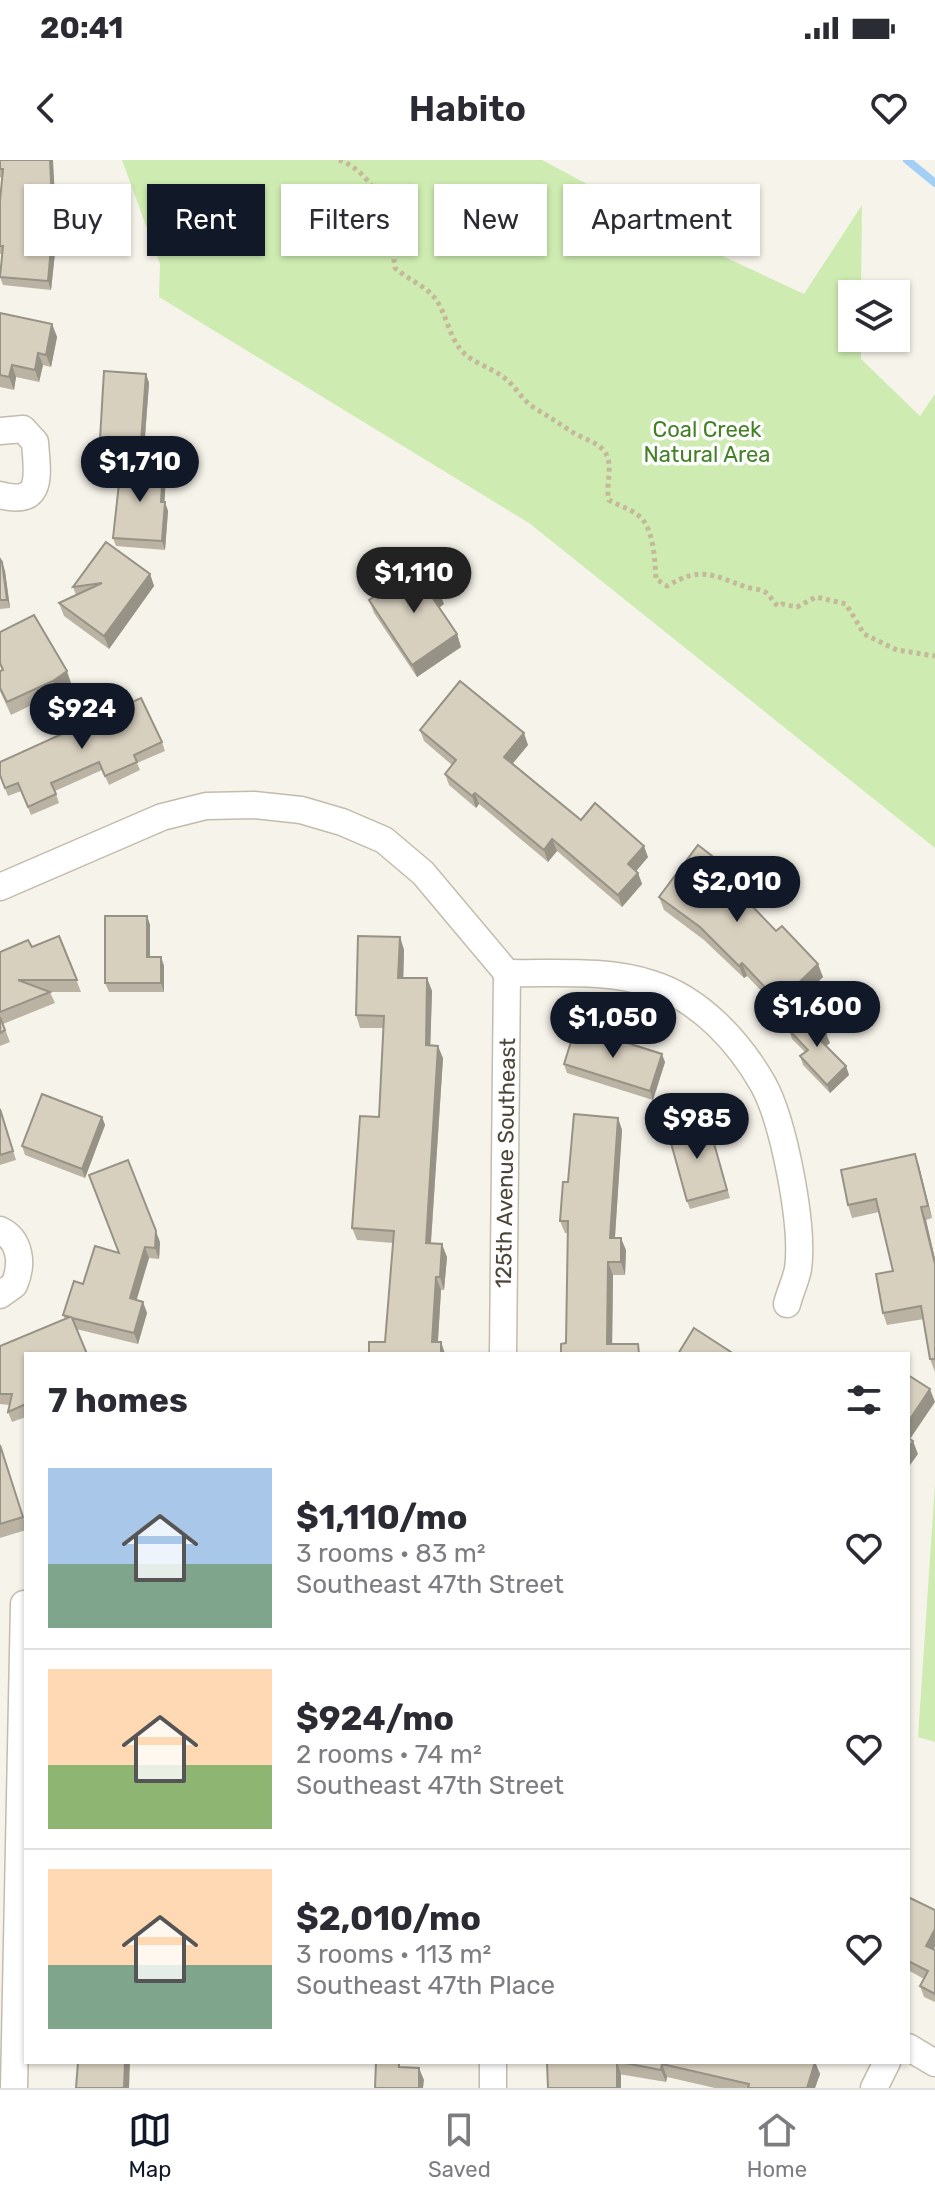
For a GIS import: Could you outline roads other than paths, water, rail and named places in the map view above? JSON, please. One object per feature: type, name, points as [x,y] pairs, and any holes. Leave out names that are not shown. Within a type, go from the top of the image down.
[{"type":"street","points":[[0,431],[23,429],[32,436],[37,481],[26,496],[18,499],[0,495]]},
{"type":"street","points":[[0,886],[162,817],[206,806],[254,805],[301,810],[342,822],[384,840],[423,873],[507,973],[622,977],[654,984],[686,999],[740,1051],[764,1086],[785,1149],[798,1230],[798,1269],[787,1304]]},
{"type":"street","name":"125th Avenue Southeast","points":[[503,1352],[507,973]]},
{"type":"street","points":[[0,1230],[12,1238],[19,1256],[14,1285],[0,1295]]},
{"type":"street","points":[[14,2088],[8,1915],[24,1604]]},
{"type":"street","points":[[910,2048],[935,2063]]},
{"type":"street","points":[[493,2064],[493,2088]]},
{"type":"street","points":[[874,2088],[886,2064]]},
{"type":"waterway","points":[[907,160],[935,183]]},
{"type":"park label","name":"Coal Creek Natural Area","points":[[707,442]]}]
